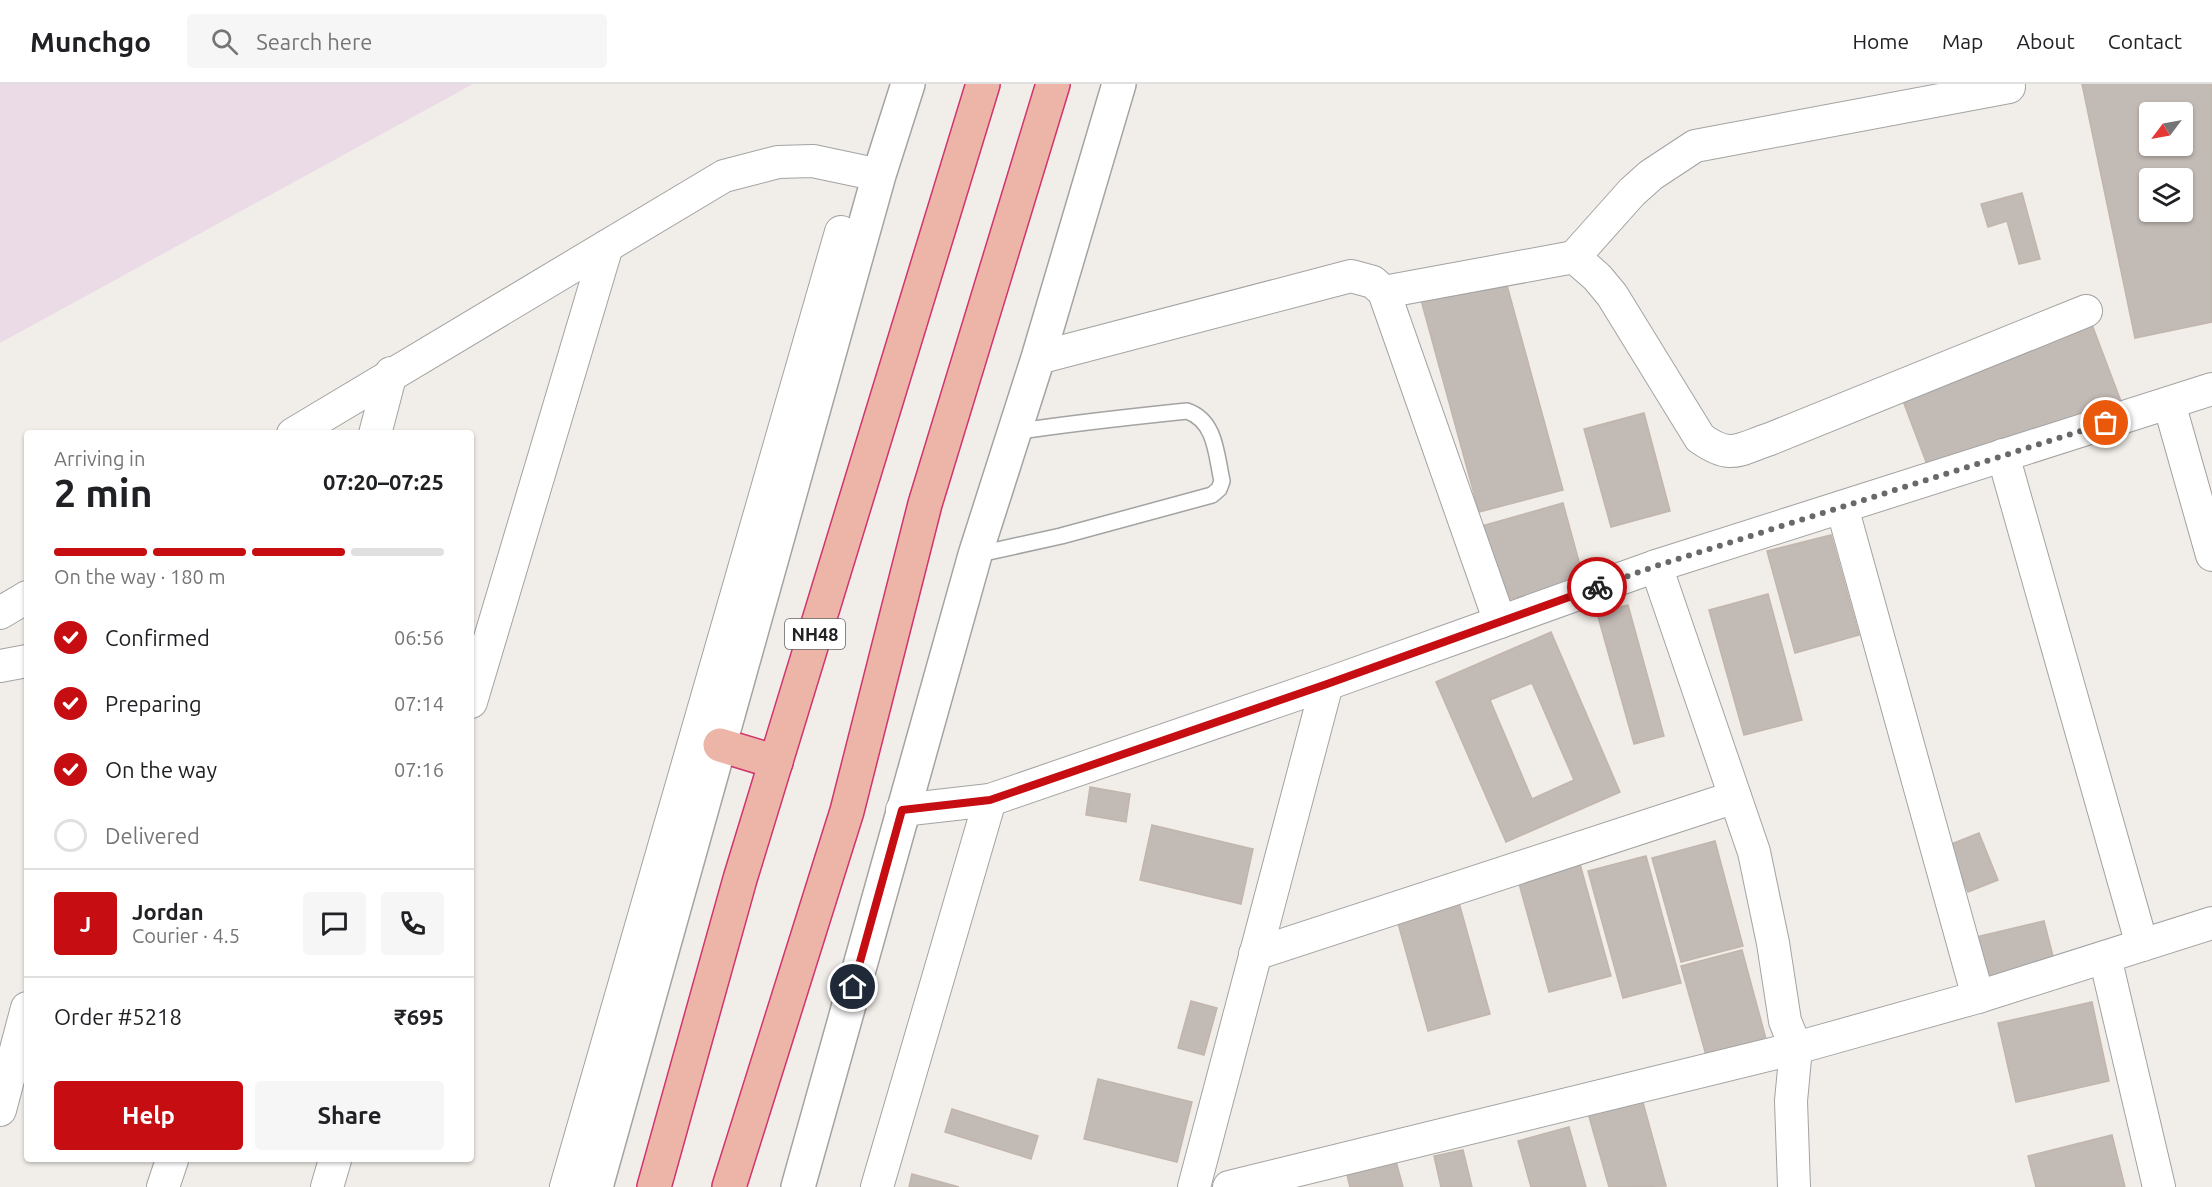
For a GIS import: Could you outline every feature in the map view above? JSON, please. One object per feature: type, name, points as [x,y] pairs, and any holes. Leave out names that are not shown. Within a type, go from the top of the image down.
[{"type":"highway","name":"NH48","points":[[654,1187],[740,879],[983,84]]},
{"type":"highway","points":[[729,1187],[847,811],[925,504],[1053,84]]},
{"type":"highway","points":[[720,745],[776,762]]},
{"type":"street","points":[[596,1187],[879,175],[908,84]]},
{"type":"street","points":[[798,1187],[975,555],[1038,358],[1119,84]]},
{"type":"street","points":[[1384,292],[1574,257],[1638,186],[1670,161],[1695,146],[2009,87]]},
{"type":"street","points":[[299,430],[391,373],[724,176],[778,162],[813,161],[879,175]]},
{"type":"street","points":[[566,1187],[841,232]]},
{"type":"street","points":[[474,692],[607,246]]},
{"type":"street","points":[[1574,257],[1597,277],[1612,295],[1700,438],[1716,449],[1730,452],[1781,435],[2086,311]]},
{"type":"street","points":[[1038,358],[1351,276],[1373,282],[1384,292],[1500,622]]},
{"type":"street","points":[[376,430],[391,373]]},
{"type":"street","points":[[902,810],[990,800],[1327,684],[1656,566],[2212,389]]},
{"type":"street","points":[[2169,403],[2212,555]]},
{"type":"street","points":[[2003,455],[2142,945]]},
{"type":"street","points":[[1842,507],[1978,997]]},
{"type":"street","points":[[1656,566],[1754,852],[1773,943],[1785,1021],[1797,1048],[1791,1101],[1794,1187]]},
{"type":"street","points":[[0,613],[24,599]]},
{"type":"street","points":[[0,666],[24,662]]},
{"type":"street","points":[[1194,1187],[1327,684]]},
{"type":"street","points":[[1255,954],[1735,797]]},
{"type":"street","points":[[877,1187],[990,800]]},
{"type":"street","points":[[1229,1187],[1797,1048],[1978,997],[2212,923]]},
{"type":"street","points":[[2104,957],[2159,1187]]},
{"type":"street","points":[[0,1110],[24,1019]]},
{"type":"street","points":[[164,1187],[171,1162]]},
{"type":"street","points":[[327,1187],[334,1162]]},
{"type":"lane","points":[[975,555],[1061,536],[1212,495],[1219,489],[1222,481],[1210,427],[1198,414],[1187,411],[1119,420],[1081,421],[1014,432]]},
{"type":"shaded area","points":[[0,84],[473,84],[0,343]]},
{"type":"building","points":[[2082,84],[2212,84],[2212,322],[2135,338]]},
{"type":"building","points":[[2022,193],[2040,259],[2019,264],[2007,221],[1988,227],[1981,204]]},
{"type":"building","points":[[1505,278],[1563,490],[1479,512],[1421,300]]},
{"type":"building","points":[[2091,322],[2122,404],[1931,475],[1900,393]]},
{"type":"building","points":[[1644,413],[1670,511],[1611,527],[1584,429]]},
{"type":"building","points":[[1563,503],[1584,580],[1499,602],[1478,527]]},
{"type":"building","points":[[1831,535],[1859,635],[1795,653],[1767,551]]},
{"type":"building","points":[[1768,594],[1802,720],[1744,735],[1709,610]]},
{"type":"building","points":[[1628,605],[1664,736],[1634,744],[1597,613]]},
{"type":"building","points":[[1551,632],[1620,792],[1506,842],[1436,682]],"holes":[[[1532,683],[1574,780],[1532,799],[1490,700]]]},
{"type":"building","points":[[1090,787],[1130,794],[1126,822],[1086,815]]},
{"type":"building","points":[[1152,825],[1253,849],[1241,904],[1140,880]]},
{"type":"building","points":[[1979,833],[1998,880],[1968,892],[1949,845]]},
{"type":"building","points":[[1715,841],[1743,946],[1681,962],[1652,858]]},
{"type":"building","points":[[1646,856],[1681,983],[1623,998],[1588,871]]},
{"type":"building","points":[[1580,864],[1611,976],[1549,992],[1518,880]]},
{"type":"building","points":[[1456,892],[1490,1014],[1428,1031],[1394,909]]},
{"type":"building","points":[[2044,921],[2056,968],[1987,984],[1976,937]]},
{"type":"building","points":[[1742,950],[1769,1050],[1709,1066],[1681,966]]},
{"type":"building","points":[[1191,1001],[1217,1008],[1204,1055],[1178,1048]]},
{"type":"building","points":[[2092,1002],[2109,1081],[2016,1102],[1998,1023]]},
{"type":"building","points":[[1098,1079],[1192,1102],[1177,1162],[1084,1139]]},
{"type":"building","points":[[1642,1099],[1666,1186],[1609,1187],[1588,1113]]},
{"type":"building","points":[[952,1109],[1038,1136],[1031,1159],[945,1132]]},
{"type":"building","points":[[1569,1127],[1586,1187],[1531,1187],[1518,1141]]},
{"type":"building","points":[[2112,1135],[2125,1187],[2036,1187],[2028,1156]]},
{"type":"building","points":[[1463,1150],[1472,1187],[1441,1187],[1434,1156]]},
{"type":"building","points":[[1394,1154],[1403,1187],[1350,1187],[1345,1167]]},
{"type":"building","points":[[912,1174],[959,1187],[909,1187]]},
{"type":"way so far","points":[[1597,587],[1656,566],[2106,423]]},
{"type":"route","points":[[853,987],[902,810],[990,800],[1327,684],[1597,587]]}]
